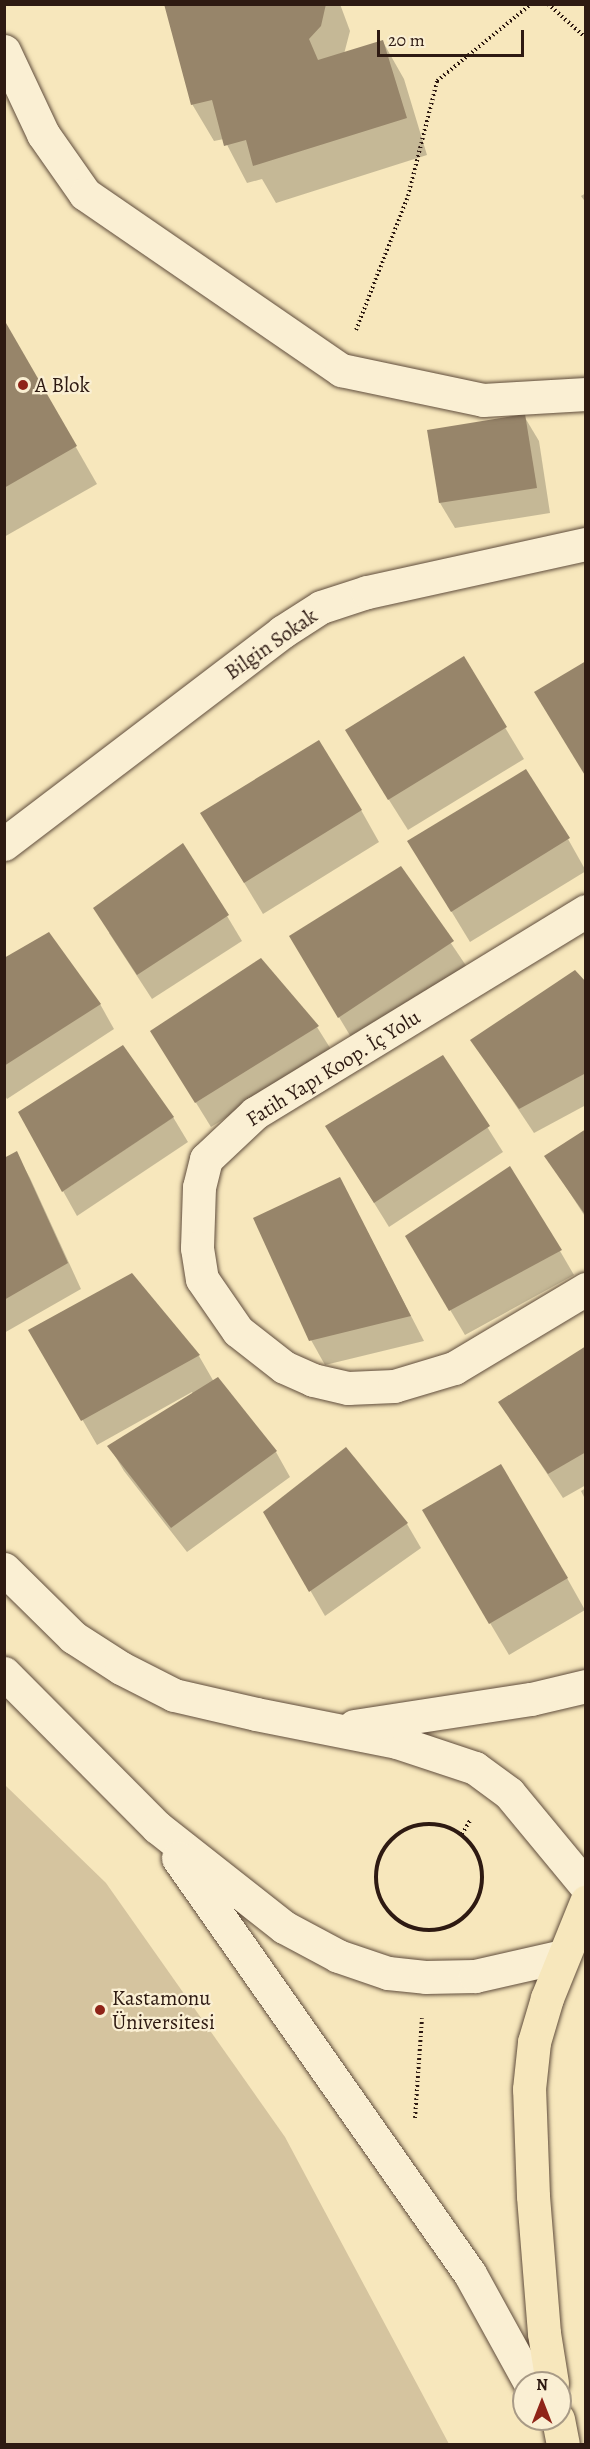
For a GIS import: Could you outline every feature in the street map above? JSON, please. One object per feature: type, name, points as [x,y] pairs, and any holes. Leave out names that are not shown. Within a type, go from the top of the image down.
[{"type":"main road","points":[[550,2371],[544,2333],[532,2196],[529,2088],[534,2042],[547,1998],[574,1961],[585,1902]]},
{"type":"street","points":[[4,51],[43,134],[84,194],[341,370],[483,400],[585,394]]},
{"type":"street","name":"Bilgin Sokak","points":[[4,844],[282,632],[321,607],[367,592],[585,544]]},
{"type":"street","name":"Fatih Yapı Koop. İç Yolu","points":[[585,911],[255,1113],[206,1159],[199,1187],[197,1248],[202,1279],[238,1331],[284,1367],[313,1380],[348,1388],[394,1386],[454,1368],[585,1290]]},
{"type":"street","points":[[4,1569],[73,1636],[98,1654],[174,1695],[338,1729],[431,1752],[475,1768],[496,1781],[524,1810],[585,1886]]},
{"type":"street","points":[[4,1673],[157,1827],[284,1927],[338,1956],[388,1973],[425,1977],[475,1976],[574,1961]]},
{"type":"street","points":[[338,1729],[531,1699],[585,1686]]},
{"type":"street","points":[[157,1827],[470,2274],[523,2371]]},
{"type":"path","points":[[341,370],[408,196],[437,81],[531,4]]},
{"type":"path","points":[[548,4],[585,38]]},
{"type":"path","points":[[429,1823],[447,1827],[462,1834],[473,1846],[480,1862],[483,1878],[480,1894],[472,1909],[460,1921],[428,1930],[410,1926],[394,1917],[382,1903],[376,1886],[377,1867],[383,1850],[394,1836],[411,1827],[429,1823]]},
{"type":"path","points":[[410,2188],[428,1930]]},
{"type":"shaded area","name":"Kastamonu Üniversitesi","points":[[5,1785],[106,1883],[285,2137],[449,2444],[5,2444]]},
{"type":"building","points":[[164,4],[326,4],[321,26],[309,39],[318,60],[383,40],[407,118],[253,166],[246,140],[224,146],[212,100],[191,105]]},
{"type":"building","name":"A Blok","points":[[6,323],[77,446],[4,488],[4,324]]},
{"type":"building","points":[[525,414],[537,488],[439,503],[427,430]]},
{"type":"building","points":[[464,656],[507,727],[388,800],[345,730]]},
{"type":"building","points":[[586,661],[586,777],[534,692]]},
{"type":"building","points":[[319,740],[362,810],[244,883],[200,813]]},
{"type":"building","points":[[526,769],[570,838],[451,912],[407,841]]},
{"type":"building","points":[[183,843],[229,915],[137,975],[93,908]]},
{"type":"building","points":[[401,866],[454,941],[338,1018],[289,936]]},
{"type":"building","points":[[49,932],[101,1004],[4,1066],[4,958]]},
{"type":"building","points":[[261,958],[319,1026],[195,1103],[150,1031]]},
{"type":"building","points":[[575,970],[586,982],[586,1073],[519,1109],[470,1040]]},
{"type":"building","points":[[123,1045],[174,1117],[62,1192],[18,1112]]},
{"type":"building","points":[[443,1055],[490,1126],[374,1203],[325,1126]]},
{"type":"building","points":[[586,1129],[586,1216],[544,1156]]},
{"type":"building","points":[[17,1151],[68,1263],[4,1300],[4,1158]]},
{"type":"building","points":[[510,1166],[562,1250],[449,1311],[405,1236]]},
{"type":"building","points":[[340,1177],[411,1316],[309,1341],[253,1218]]},
{"type":"building","points":[[132,1273],[200,1355],[81,1421],[28,1330]]},
{"type":"building","points":[[586,1346],[586,1452],[548,1474],[498,1402]]},
{"type":"building","points":[[218,1377],[277,1451],[171,1528],[107,1446]]},
{"type":"building","points":[[346,1447],[408,1523],[309,1592],[263,1512]]},
{"type":"building","points":[[501,1464],[568,1578],[489,1624],[422,1510]]},
{"type":"place","name":"A Blok","points":[[23,385]]},
{"type":"place","name":"Kastamonu Üniversitesi","points":[[100,2010]]}]
